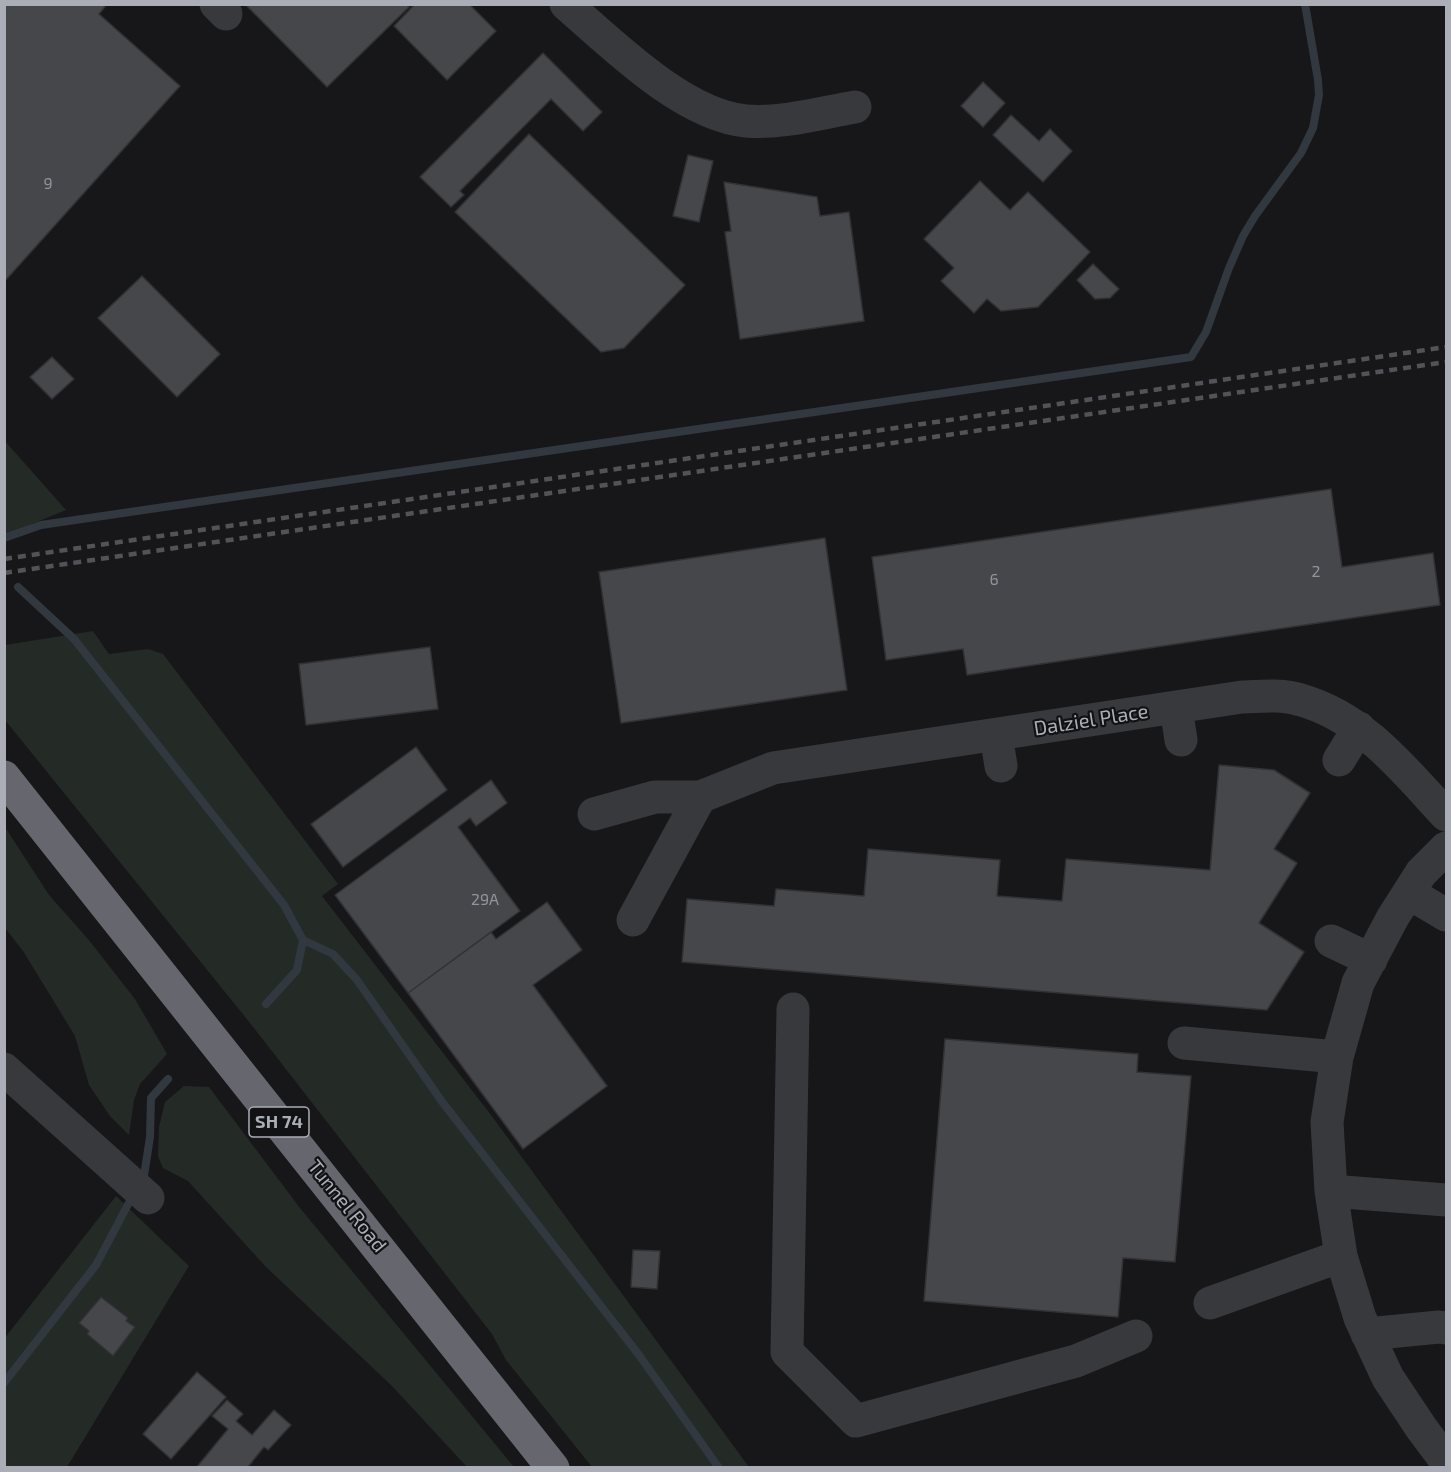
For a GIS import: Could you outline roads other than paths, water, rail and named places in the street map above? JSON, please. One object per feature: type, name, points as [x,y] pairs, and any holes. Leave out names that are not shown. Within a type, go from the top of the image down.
[{"type":"highway","name":"Tunnel Road","points":[[4,777],[553,1467]]},
{"type":"street","points":[[566,4],[634,63],[699,106],[720,115],[745,121],[770,121],[855,107]]},
{"type":"street","name":"Dalziel Place","points":[[700,797],[773,768],[1242,697],[1275,696],[1301,700],[1359,728],[1391,754],[1446,815]]},
{"type":"street","points":[[1176,707],[1181,740]]},
{"type":"street","points":[[1339,760],[1359,728]]},
{"type":"street","points":[[996,735],[1001,766]]},
{"type":"street","points":[[594,814],[655,797],[700,797],[633,921]]},
{"type":"street","points":[[1446,848],[1421,873],[1393,917],[1359,983],[1337,1057],[1327,1122],[1331,1191],[1341,1256],[1360,1318],[1388,1378],[1446,1461]]},
{"type":"street","points":[[1409,893],[1446,915]]},
{"type":"street","points":[[1331,941],[1371,960]]},
{"type":"street","points":[[793,1009],[787,1352],[856,1421],[1076,1361],[1136,1336]]},
{"type":"street","points":[[1184,1043],[1337,1057]]},
{"type":"street","points":[[4,1070],[148,1198]]},
{"type":"street","points":[[1331,1191],[1446,1200]]},
{"type":"street","points":[[1210,1303],[1341,1256]]},
{"type":"street","points":[[1368,1334],[1446,1328]]},
{"type":"waterway","points":[[4,538],[41,525],[1191,357],[1206,332],[1243,236],[1301,153],[1313,128],[1319,95],[1305,4]]},
{"type":"waterway","points":[[18,587],[74,639],[284,905],[303,940],[297,970],[266,1004]]},
{"type":"waterway","points":[[303,940],[333,954],[357,980],[443,1103],[639,1355],[719,1468]]},
{"type":"waterway","points":[[141,1181],[144,1176],[150,1137],[151,1098],[168,1079]]},
{"type":"waterway","points":[[4,1383],[96,1265],[133,1195]]},
{"type":"railway","points":[[4,559],[1446,347]]},
{"type":"railway","points":[[4,573],[1446,362]]}]
